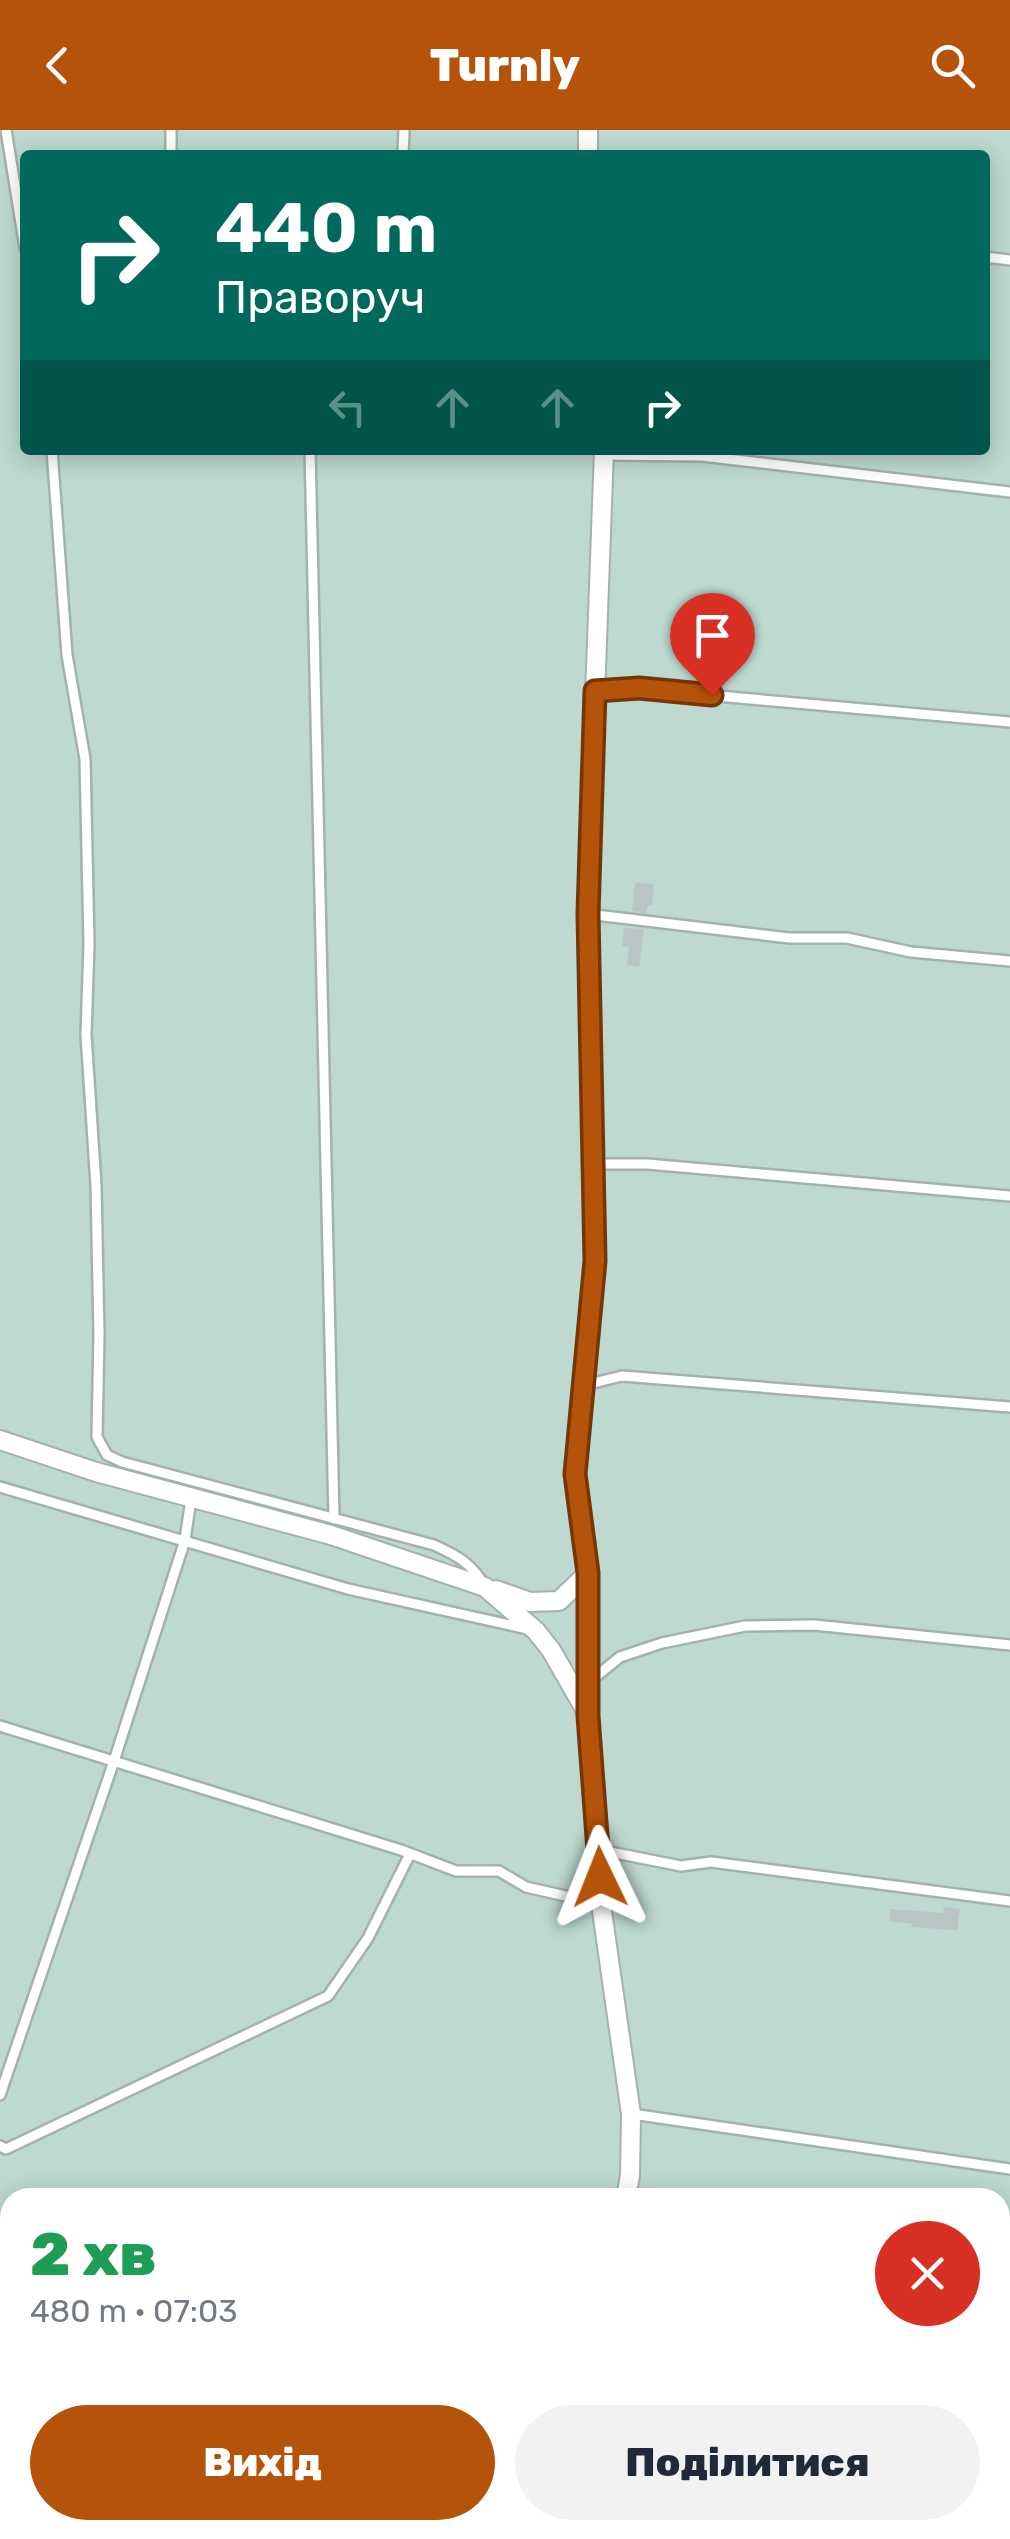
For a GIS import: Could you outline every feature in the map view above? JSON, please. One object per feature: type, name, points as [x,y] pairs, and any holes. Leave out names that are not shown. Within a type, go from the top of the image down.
[{"type":"street","points":[[604,455],[588,914],[595,1261],[575,1474],[588,1573],[588,1716],[601,1904],[631,2114],[628,2188]]},
{"type":"street","points":[[0,1440],[96,1472],[331,1535],[530,1602],[559,1601],[588,1573]]},
{"type":"street","points":[[485,1587],[536,1630],[588,1716]]},
{"type":"lane","points":[[6,130],[20,217]]},
{"type":"lane","points":[[52,455],[67,654],[85,758],[89,944],[86,1035],[96,1185],[97,1437],[107,1455],[122,1462],[434,1546],[462,1557],[485,1587]]},
{"type":"lane","points":[[310,455],[334,1520]]},
{"type":"lane","points":[[678,455],[1010,492]]},
{"type":"lane","points":[[595,691],[639,688],[1010,722]]},
{"type":"lane","points":[[588,914],[788,938],[847,938],[912,952],[1010,961]]},
{"type":"lane","points":[[593,1164],[647,1164],[1010,1196]]},
{"type":"lane","points":[[583,1386],[622,1376],[1010,1407]]},
{"type":"lane","points":[[0,1487],[348,1590],[536,1630]]},
{"type":"lane","points":[[0,2095],[185,1540],[191,1496]]},
{"type":"lane","points":[[588,1683],[620,1658],[662,1643],[745,1626],[814,1625],[1010,1645]]},
{"type":"lane","points":[[0,1726],[410,1854],[456,1872],[499,1871],[526,1888],[601,1904]]},
{"type":"lane","points":[[600,1850],[680,1866],[711,1862],[1010,1901]]},
{"type":"lane","points":[[0,2146],[6,2149],[328,1996],[368,1938],[410,1854]]},
{"type":"lane","points":[[631,2114],[1010,2169]]},
{"type":"green space","points":[[0,130],[1010,130],[1010,2188],[0,2188]]},
{"type":"building","points":[[635,883],[654,884],[652,905],[648,905],[646,913],[632,911]]},
{"type":"building","points":[[624,928],[644,929],[639,967],[627,965],[629,947],[622,946]]},
{"type":"building","points":[[944,1907],[960,1909],[957,1930],[911,1927],[912,1924],[889,1921],[890,1909],[943,1913]]},
{"type":"route","points":[[600,1877],[588,1716],[588,1573],[575,1474],[595,1261],[588,914],[595,691],[639,688],[712,695]]}]
